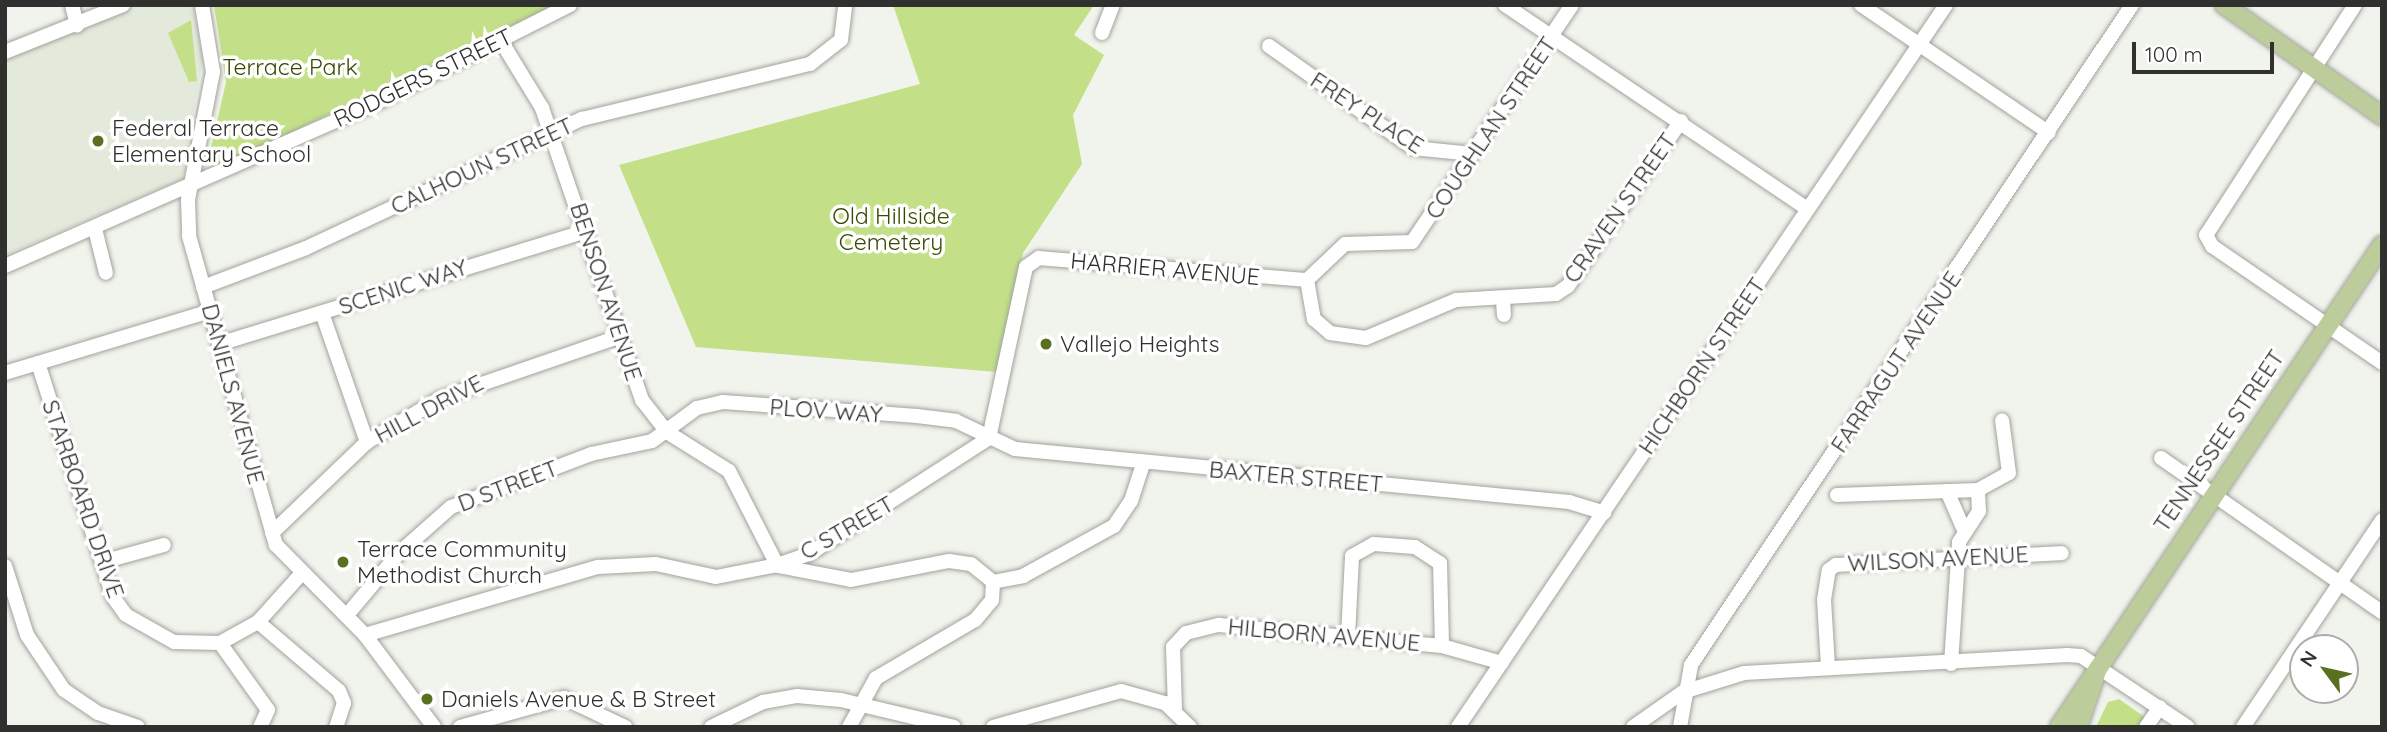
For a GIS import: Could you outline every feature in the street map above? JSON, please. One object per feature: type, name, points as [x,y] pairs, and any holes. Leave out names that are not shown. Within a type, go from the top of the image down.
[{"type":"main road","points":[[2224,5],[2382,116]]},
{"type":"main road","name":"TENNESSEE STREET","points":[[2059,727],[2211,496],[2382,245]]},
{"type":"main road","name":"TENNESSEE STREET","points":[[2078,727],[2098,666]]},
{"type":"street","points":[[72,5],[77,25]]},
{"type":"street","points":[[5,52],[123,5]]},
{"type":"street","name":"DANIELS AVENUE","points":[[202,5],[213,72],[191,186],[189,236],[272,533],[301,574],[365,635],[433,727]]},
{"type":"street","name":"RODGERS STREET","points":[[5,265],[191,186],[501,41],[570,5]]},
{"type":"street","name":"CALHOUN STREET","points":[[203,287],[306,248],[551,131],[810,64],[830,54],[841,37],[845,5]]},
{"type":"street","points":[[1102,33],[1112,5]]},
{"type":"street","points":[[1505,5],[1681,121],[1807,209]]},
{"type":"street","name":"COUGHLAN STREET","points":[[1307,280],[1345,244],[1405,246],[1429,222],[1572,5]]},
{"type":"street","points":[[1861,5],[1917,46],[2049,133]]},
{"type":"street","name":"HICHBORN STREET","points":[[1458,727],[1946,5]]},
{"type":"street","name":"FARRAGUT AVENUE","points":[[1683,692],[1710,635],[2049,133],[2132,5]]},
{"type":"street","points":[[2355,5],[2249,163],[2206,235],[2212,246],[2382,363]]},
{"type":"street","name":"BENSON AVENUE","points":[[501,41],[551,131],[587,231],[618,337],[642,400],[667,432],[729,471],[777,565]]},
{"type":"street","name":"FREY PLACE","points":[[1269,46],[1413,148],[1473,154]]},
{"type":"street","name":"CRAVEN STREET","points":[[1307,280],[1314,319],[1330,334],[1366,338],[1456,300],[1556,294],[1568,286],[1681,121]]},
{"type":"street","points":[[95,229],[106,273]]},
{"type":"street","name":"SCENIC WAY","points":[[219,344],[587,231]]},
{"type":"street","name":"HARRIER AVENUE","points":[[989,438],[1026,267],[1050,258],[1307,280]]},
{"type":"street","points":[[1503,298],[1504,315]]},
{"type":"street","points":[[5,373],[210,311]]},
{"type":"street","points":[[322,313],[367,442]]},
{"type":"street","name":"HILL DRIVE","points":[[272,533],[367,442],[482,380],[618,337]]},
{"type":"street","name":"STARBOARD DRIVE","points":[[38,363],[102,562],[120,607],[149,633],[174,642],[220,643]]},
{"type":"street","name":"PLOV WAY","points":[[667,432],[697,408],[723,402],[956,421],[989,438]]},
{"type":"street","points":[[1837,495],[1978,490],[2009,473],[2001,420]]},
{"type":"street","name":"D STREET","points":[[346,615],[399,553],[451,507],[667,432]]},
{"type":"street","name":"BAXTER STREET","points":[[989,438],[1015,449],[1569,502],[1604,513]]},
{"type":"street","name":"C STREET","points":[[365,635],[598,567],[656,565],[716,577],[777,565],[809,554],[989,438]]},
{"type":"street","points":[[2161,458],[2211,496],[2382,612]]},
{"type":"street","points":[[993,582],[1023,576],[1114,526],[1131,501],[1143,463]]},
{"type":"street","points":[[1951,664],[1958,559],[1964,530],[1979,511],[1978,490]]},
{"type":"street","points":[[1947,491],[1950,509],[1964,530]]},
{"type":"street","points":[[2243,727],[2382,520]]},
{"type":"street","points":[[1348,636],[1352,556],[1374,544],[1415,547],[1440,563],[1442,646]]},
{"type":"street","points":[[102,562],[164,545]]},
{"type":"street","name":"WILSON AVENUE","points":[[1828,667],[1824,600],[1829,570],[1850,562],[2063,553]]},
{"type":"street","points":[[777,565],[851,580],[950,561],[971,564],[993,582]]},
{"type":"street","points":[[5,566],[27,635],[64,690],[98,713],[138,727]]},
{"type":"street","points":[[260,727],[268,710],[220,643],[258,622],[301,574]]},
{"type":"street","points":[[849,727],[855,706],[889,667],[975,620],[992,600],[993,582]]},
{"type":"street","points":[[258,622],[340,691],[344,704],[336,727]]},
{"type":"street","name":"HILBORN AVENUE","points":[[1175,710],[1169,666],[1173,647],[1186,633],[1219,625],[1442,646],[1502,663]]},
{"type":"street","points":[[1633,727],[1683,692],[1744,673],[1828,667],[1951,664],[2050,656],[2081,656],[2188,727]]},
{"type":"street","points":[[993,727],[1121,691],[1140,692],[1175,710],[1190,727]]},
{"type":"street","points":[[1680,727],[1683,692]]},
{"type":"street","points":[[460,727],[564,698],[625,727]]},
{"type":"street","points":[[711,727],[776,698],[841,699],[855,706],[954,727]]},
{"type":"street","points":[[2146,727],[2160,707]]},
{"type":"shaded area","name":"Federal Terrace Elementary School","points":[[137,5],[193,5],[203,58],[182,179],[5,255],[5,55]]},
{"type":"green space","name":"Terrace Park","points":[[214,5],[554,5],[216,169],[208,161],[226,82]]},
{"type":"green space","name":"Old Hillside Cemetery","points":[[893,5],[1094,5],[1074,35],[1104,55],[1073,115],[1082,164],[1023,253],[997,372],[696,347],[619,165],[920,84]]},
{"type":"green space","points":[[191,20],[197,81],[189,82],[168,33]]},
{"type":"green space","points":[[2119,699],[2149,720],[2144,727],[2096,727],[2108,702]]},
{"type":"place","name":"Federal Terrace Elementary School","points":[[98,141]]},
{"type":"place","name":"Vallejo Heights","points":[[1046,344]]},
{"type":"place","name":"Terrace Community Methodist Church","points":[[343,562]]},
{"type":"place","name":"Daniels Avenue & B Street","points":[[427,699]]}]
